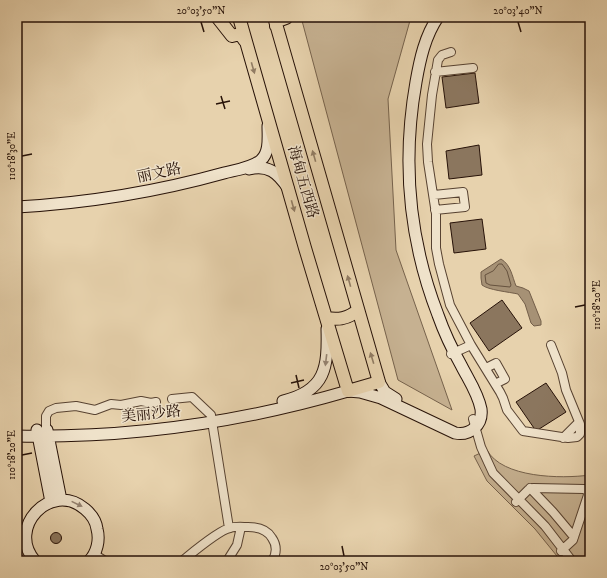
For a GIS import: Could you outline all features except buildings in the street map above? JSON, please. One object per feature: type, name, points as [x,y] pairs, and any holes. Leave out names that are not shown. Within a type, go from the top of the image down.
[{"type":"main road","points":[[217,17],[232,36],[240,34],[243,36],[245,41]]},
{"type":"main road","name":"海甸五西路","points":[[239,17],[326,320],[348,391]]},
{"type":"main road","points":[[275,22],[286,17]]},
{"type":"main road","name":"海甸五西路","points":[[275,22],[379,382]]},
{"type":"main road","points":[[326,320],[336,320],[359,314]]},
{"type":"main road","points":[[348,391],[379,382]]},
{"type":"street","points":[[379,382],[385,392],[390,396],[446,423],[459,427],[479,423],[481,417],[479,402],[453,354],[436,318],[420,271],[411,232],[407,203],[405,173],[406,132],[412,83],[422,40],[434,17]]},
{"type":"street","points":[[438,17],[426,41],[415,87],[410,128],[408,164],[409,186],[417,245],[424,273],[438,316],[453,354]]},
{"type":"street","points":[[451,52],[439,57],[435,72],[427,144],[428,162],[436,210],[436,248],[450,304],[471,345],[503,398],[507,410],[524,432],[563,438],[573,438],[580,434],[581,430],[551,344]]},
{"type":"street","points":[[435,72],[473,68]]},
{"type":"street","name":"丽文路","points":[[17,207],[66,204],[132,194],[184,184],[255,164],[263,159],[266,152],[268,144],[268,119]]},
{"type":"street","name":"丽文路","points":[[17,210],[68,206],[131,197],[180,187],[259,167],[266,168],[275,173],[288,189]]},
{"type":"street","points":[[434,195],[463,192],[465,207],[436,210]]},
{"type":"street","points":[[286,404],[305,393],[315,385],[323,374],[327,362],[326,320]]},
{"type":"street","points":[[453,354],[471,345]]},
{"type":"street","points":[[286,404],[348,391],[366,393],[381,398],[455,433],[463,433],[472,425]]},
{"type":"street","points":[[172,399],[192,398],[212,418],[229,528]]},
{"type":"street","points":[[56,501],[42,433],[46,416],[49,412],[56,408],[76,406],[95,410],[111,404],[121,405],[142,401],[152,403],[156,402]]},
{"type":"street","name":"美丽沙路","points":[[17,436],[42,433],[144,430],[286,404]]},
{"type":"street","points":[[472,425],[477,449],[486,468],[495,480],[517,500],[572,561]]},
{"type":"street","name":"美丽沙路","points":[[17,429],[42,433]]},
{"type":"street","points":[[517,500],[530,488],[587,490],[588,495],[574,537],[570,544],[562,550]]},
{"type":"street","points":[[530,488],[574,537]]},
{"type":"street","points":[[35,561],[26,545],[26,533],[29,521],[36,511],[46,504],[56,501],[70,501],[81,505],[90,513],[96,524],[99,535],[97,547],[92,558],[105,561]]},
{"type":"street","points":[[227,561],[237,545],[241,527]]},
{"type":"street","points":[[185,560],[211,539],[229,528],[241,527],[259,528],[269,534],[276,548],[272,561]]},
{"type":"street","points":[[562,550],[568,561]]},
{"type":"shaded area","points":[[301,17],[411,17],[388,99],[396,250],[452,410],[398,380]]},
{"type":"shaded area","points":[[487,450],[495,459],[505,466],[519,471],[564,477],[590,475],[590,561],[561,561],[535,529],[487,481],[474,456]]},
{"type":"water","points":[[501,259],[507,264],[516,286],[529,291],[541,321],[541,325],[534,326],[531,323],[525,304],[518,294],[494,290],[482,285],[481,272]]}]
